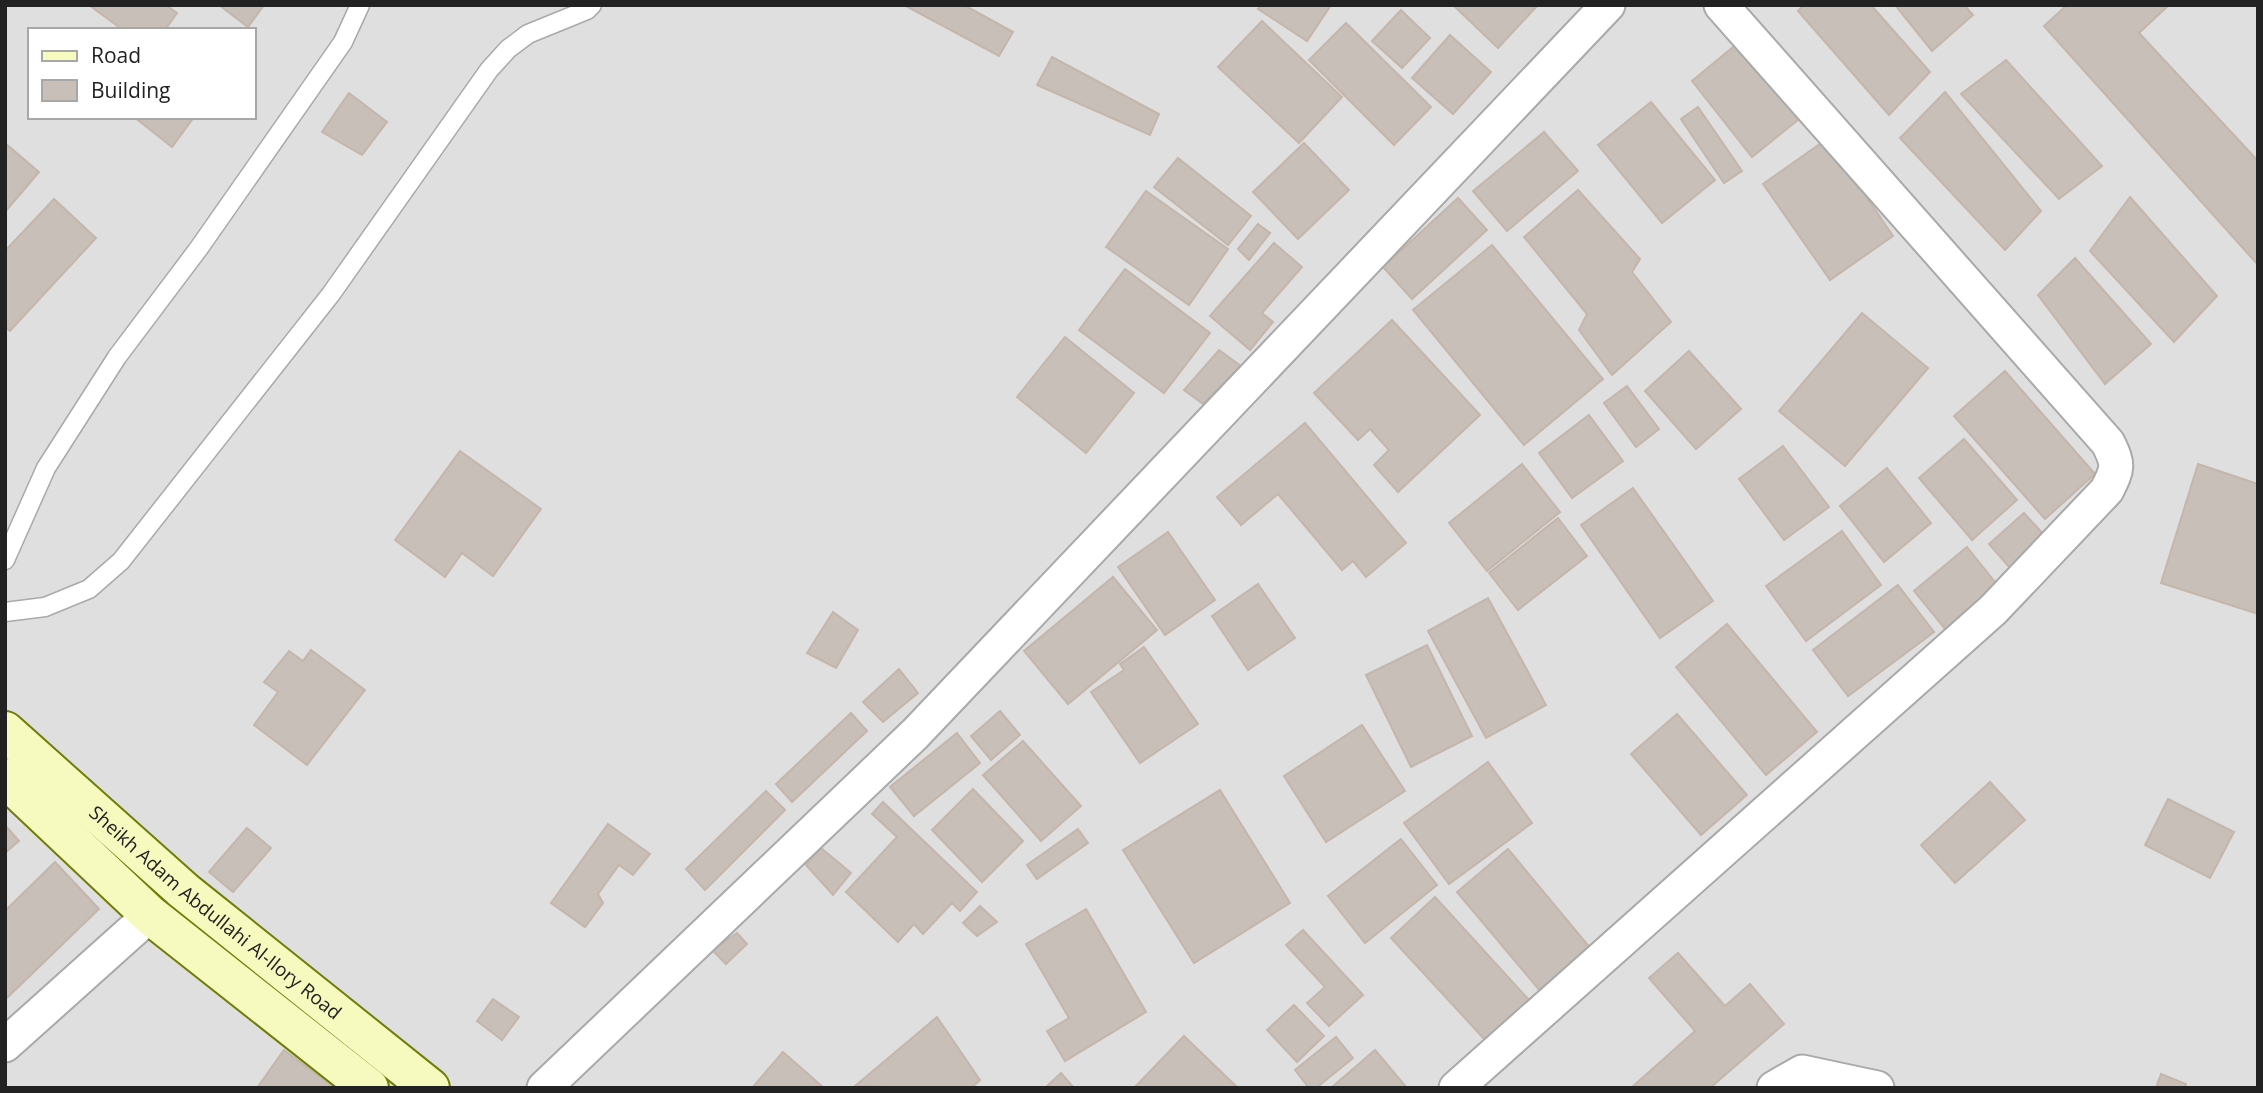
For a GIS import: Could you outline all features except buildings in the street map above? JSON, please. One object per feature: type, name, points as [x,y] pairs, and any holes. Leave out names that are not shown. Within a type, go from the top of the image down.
[{"type":"street","points":[[544,1088],[915,734],[1608,5]]},
{"type":"street","points":[[1456,1088],[1993,610],[2107,490],[2117,470],[2116,459],[2108,443],[1721,5]]},
{"type":"street","name":"Sheikh Adam Abdullahi Al-Ilory Road","points":[[5,730],[184,891],[430,1088]]},
{"type":"street","name":"Sheikh Adam Abdullahi Al-Ilory Road","points":[[5,778],[150,915],[369,1088]]},
{"type":"street","points":[[5,1045],[150,915]]},
{"type":"street","points":[[1774,1088],[1802,1072],[1877,1088]]},
{"type":"lane","points":[[5,560],[46,468],[117,357],[200,248],[343,42],[360,5]]},
{"type":"lane","points":[[5,612],[45,607],[89,589],[121,561],[331,294],[489,70],[508,49],[528,34],[576,15],[592,5]]},
{"type":"shaded area","points":[[5,5],[2258,5],[2258,1088],[5,1088]]}]
